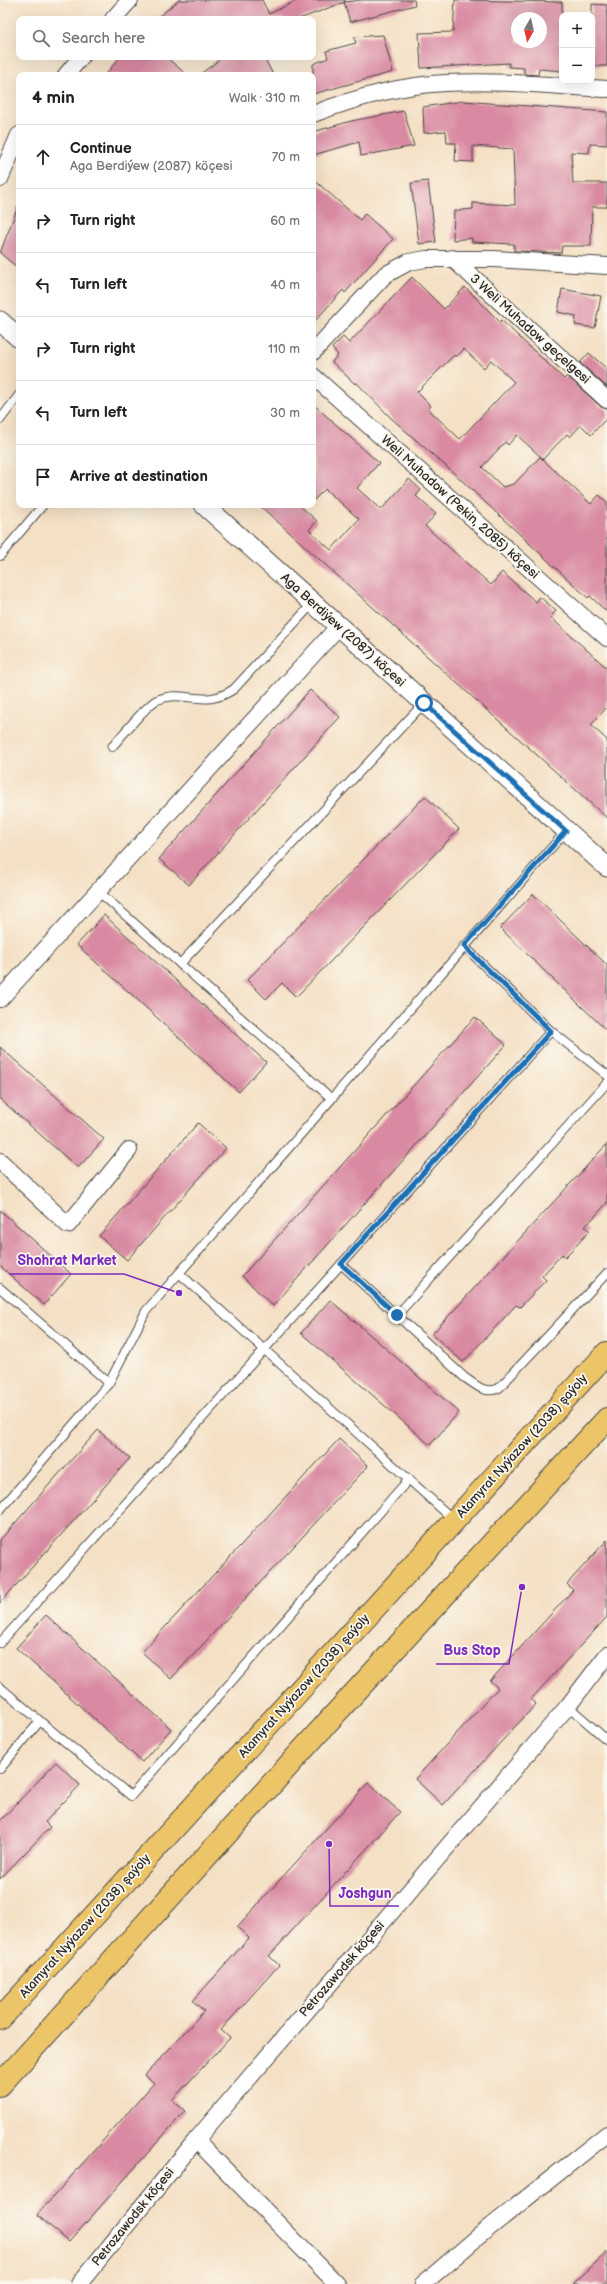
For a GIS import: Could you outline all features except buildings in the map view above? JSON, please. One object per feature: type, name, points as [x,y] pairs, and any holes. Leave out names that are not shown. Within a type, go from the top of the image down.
[{"type":"main road","name":"Atamyrat Nyýazow (2038) şaýoly","points":[[0,2019],[607,1353]]},
{"type":"main road","points":[[0,2085],[335,1714],[607,1419]]},
{"type":"street","points":[[116,16],[130,0]]},
{"type":"street","points":[[68,72],[78,60]]},
{"type":"street","points":[[316,113],[368,96],[446,83],[485,82],[607,89]]},
{"type":"street","points":[[0,179],[16,142]]},
{"type":"street","points":[[316,349],[393,269],[409,262],[452,258],[607,266]]},
{"type":"street","name":"3 Weli Muhadow geçelgesi","points":[[452,258],[607,400]]},
{"type":"street","points":[[0,321],[16,335]]},
{"type":"street","name":"Weli Muhadow (Pekin, 2085) köçesi","points":[[316,379],[607,638]]},
{"type":"street","name":"Aga Berdiýew (2087) köçesi","points":[[207,508],[607,867]]},
{"type":"street","points":[[0,999],[338,626]]},
{"type":"street","points":[[0,1161],[68,1225],[129,1150]]},
{"type":"street","name":"Petrozawodsk köçesi","points":[[79,2284],[196,2140],[568,1706],[607,1655]]},
{"type":"street","points":[[423,2284],[479,2236],[607,2134]]},
{"type":"street","points":[[196,2140],[336,2284]]},
{"type":"lane","points":[[0,420],[16,399]]},
{"type":"lane","points":[[0,556],[40,508]]},
{"type":"lane","points":[[112,747],[155,700],[166,697],[212,700],[222,697],[234,689],[313,603]]},
{"type":"lane","points":[[180,964],[424,703]]},
{"type":"lane","points":[[0,1510],[109,1383],[146,1311],[566,831]]},
{"type":"lane","points":[[98,891],[331,1098]]},
{"type":"lane","points":[[464,946],[551,1031],[607,1075]]},
{"type":"lane","points":[[0,1643],[551,1031]]},
{"type":"lane","points":[[397,1315],[607,1083]]},
{"type":"lane","points":[[341,1264],[464,1377],[485,1391],[493,1392],[503,1385],[607,1273]]},
{"type":"lane","points":[[179,1273],[455,1520]]},
{"type":"lane","points":[[0,1288],[109,1383]]},
{"type":"lane","points":[[0,1686],[131,1796],[409,1480]]},
{"type":"lane","points":[[568,1706],[607,1740]]},
{"type":"lane","points":[[0,1769],[40,1720]]},
{"type":"place","name":"Shohrat Market","points":[[179,1293]]},
{"type":"place","name":"Bus Stop","points":[[522,1587]]},
{"type":"place","name":"Joshgun","points":[[329,1844]]},
{"type":"route","points":[[397,1315],[341,1264],[551,1031],[464,946],[566,831],[424,703]]}]
